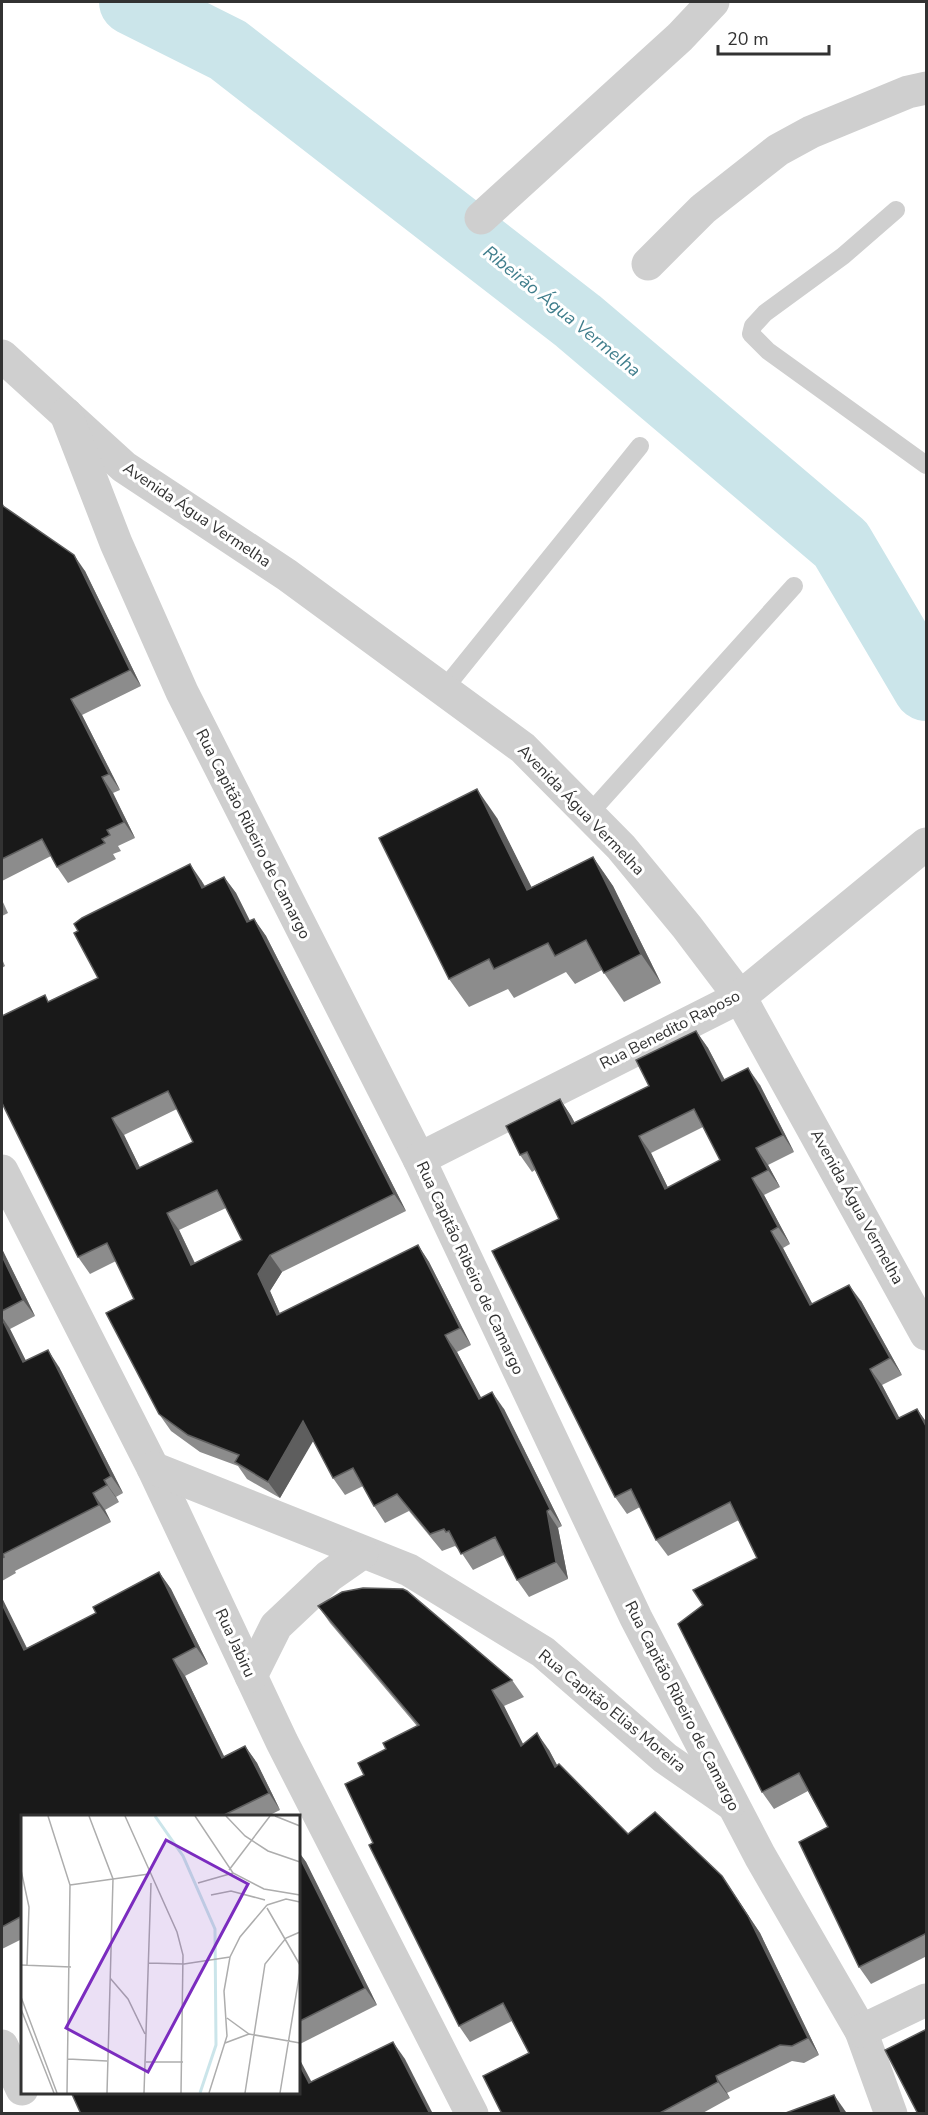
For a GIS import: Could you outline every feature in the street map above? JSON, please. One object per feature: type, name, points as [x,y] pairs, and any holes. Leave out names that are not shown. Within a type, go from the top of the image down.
[{"type":"street","points":[[481,218],[680,37],[712,2]]},
{"type":"street","points":[[648,264],[703,209],[778,150],[832,123],[908,92],[927,88]]},
{"type":"street","name":"Avenida Água Vermelha","points":[[5,366],[66,414],[124,467],[287,575],[524,748],[621,847],[687,927],[740,997],[927,1334]]},
{"type":"street","name":"Rua Capitão Ribeiro de Camargo","points":[[66,414],[116,543],[182,692],[418,1158],[636,1618],[733,1805],[861,2031],[891,2114]]},
{"type":"street","name":"Rua Benedito Raposo","points":[[418,1158],[740,997],[927,844]]},
{"type":"street","name":"Rua Jabiru","points":[[2,1171],[153,1468],[251,1676],[472,2114]]},
{"type":"street","name":"Rua Capitão Elias Moreira","points":[[153,1468],[409,1570],[543,1653],[665,1758],[733,1805]]},
{"type":"street","points":[[251,1676],[276,1626],[329,1576],[362,1553]]},
{"type":"street","points":[[861,2031],[927,2000]]},
{"type":"street","points":[[2,2046],[21,2087]]},
{"type":"street","points":[[25,2094],[35,2114]]},
{"type":"lane","points":[[896,210],[843,256],[765,313],[753,326],[752,334],[768,351],[927,465]]},
{"type":"lane","points":[[444,689],[640,446]]},
{"type":"lane","points":[[588,814],[794,586]]},
{"type":"building","points":[[2,504],[74,555],[130,670],[71,699],[109,774],[102,777],[124,822],[107,830],[110,835],[102,839],[105,843],[57,867],[42,839],[2,859]]},
{"type":"building","points":[[477,789],[527,890],[593,857],[641,954],[604,973],[586,940],[555,956],[548,943],[494,969],[489,959],[449,979],[379,838]]},
{"type":"building","points":[[190,864],[202,888],[224,877],[247,922],[254,919],[394,1194],[270,1255],[258,1274],[277,1315],[418,1245],[460,1328],[445,1335],[479,1399],[492,1392],[550,1509],[547,1511],[556,1562],[517,1580],[495,1537],[461,1554],[449,1531],[446,1532],[444,1529],[430,1534],[397,1494],[374,1506],[353,1468],[333,1478],[303,1421],[268,1482],[235,1462],[239,1455],[188,1435],[159,1414],[106,1313],[134,1299],[107,1243],[78,1257],[2,1103],[2,1016],[45,995],[48,1002],[98,978],[74,933],[78,931],[74,924]],"holes":[[[168,1091],[193,1142],[137,1169],[112,1118]],[[217,1190],[242,1240],[191,1265],[167,1213]]]},
{"type":"building","points":[[696,1031],[722,1081],[748,1068],[783,1135],[756,1148],[768,1170],[752,1178],[778,1227],[771,1231],[810,1305],[849,1285],[890,1358],[870,1369],[897,1419],[917,1409],[927,1428],[927,1933],[859,1967],[799,1842],[828,1827],[799,1773],[762,1792],[678,1624],[703,1605],[693,1590],[757,1558],[730,1502],[656,1540],[631,1489],[615,1497],[492,1251],[559,1219],[527,1152],[520,1155],[506,1126],[560,1099],[572,1124],[649,1086],[636,1060]],"holes":[[[694,1109],[720,1160],[665,1189],[639,1136]]]},
{"type":"building","points":[[2,1256],[23,1300],[2,1311]]},
{"type":"building","points":[[2,1319],[23,1362],[48,1350],[111,1476],[104,1480],[107,1485],[93,1493],[99,1505],[3,1554],[2,1558]]},
{"type":"building","points":[[159,1572],[196,1647],[173,1659],[222,1758],[245,1746],[269,1793],[224,1815],[21,1815],[21,1917],[2,1927],[2,1604],[24,1650],[96,1613],[93,1607]]},
{"type":"building","points":[[363,1588],[407,1591],[512,1680],[492,1690],[521,1746],[537,1733],[555,1767],[559,1764],[628,1834],[655,1812],[722,1876],[748,1916],[808,2038],[792,2046],[780,2045],[716,2076],[718,2082],[658,2114],[502,2114],[483,2076],[529,2053],[503,2003],[459,2026],[369,1845],[373,1843],[345,1784],[364,1775],[358,1763],[386,1749],[383,1743],[419,1725],[318,1606],[342,1592]]},
{"type":"building","points":[[300,1858],[365,1988],[300,2021]]},
{"type":"building","points":[[927,2029],[927,2114],[918,2114],[885,2050]]},
{"type":"building","points":[[393,2042],[430,2114],[81,2114],[72,2094],[300,2094],[300,2066],[309,2083]]},
{"type":"building","points":[[834,2095],[842,2114],[783,2114]]},
{"type":"waterway","name":"Ribeirão Água Vermelha","points":[[132,2],[228,50],[578,321],[841,544],[926,688]]}]
